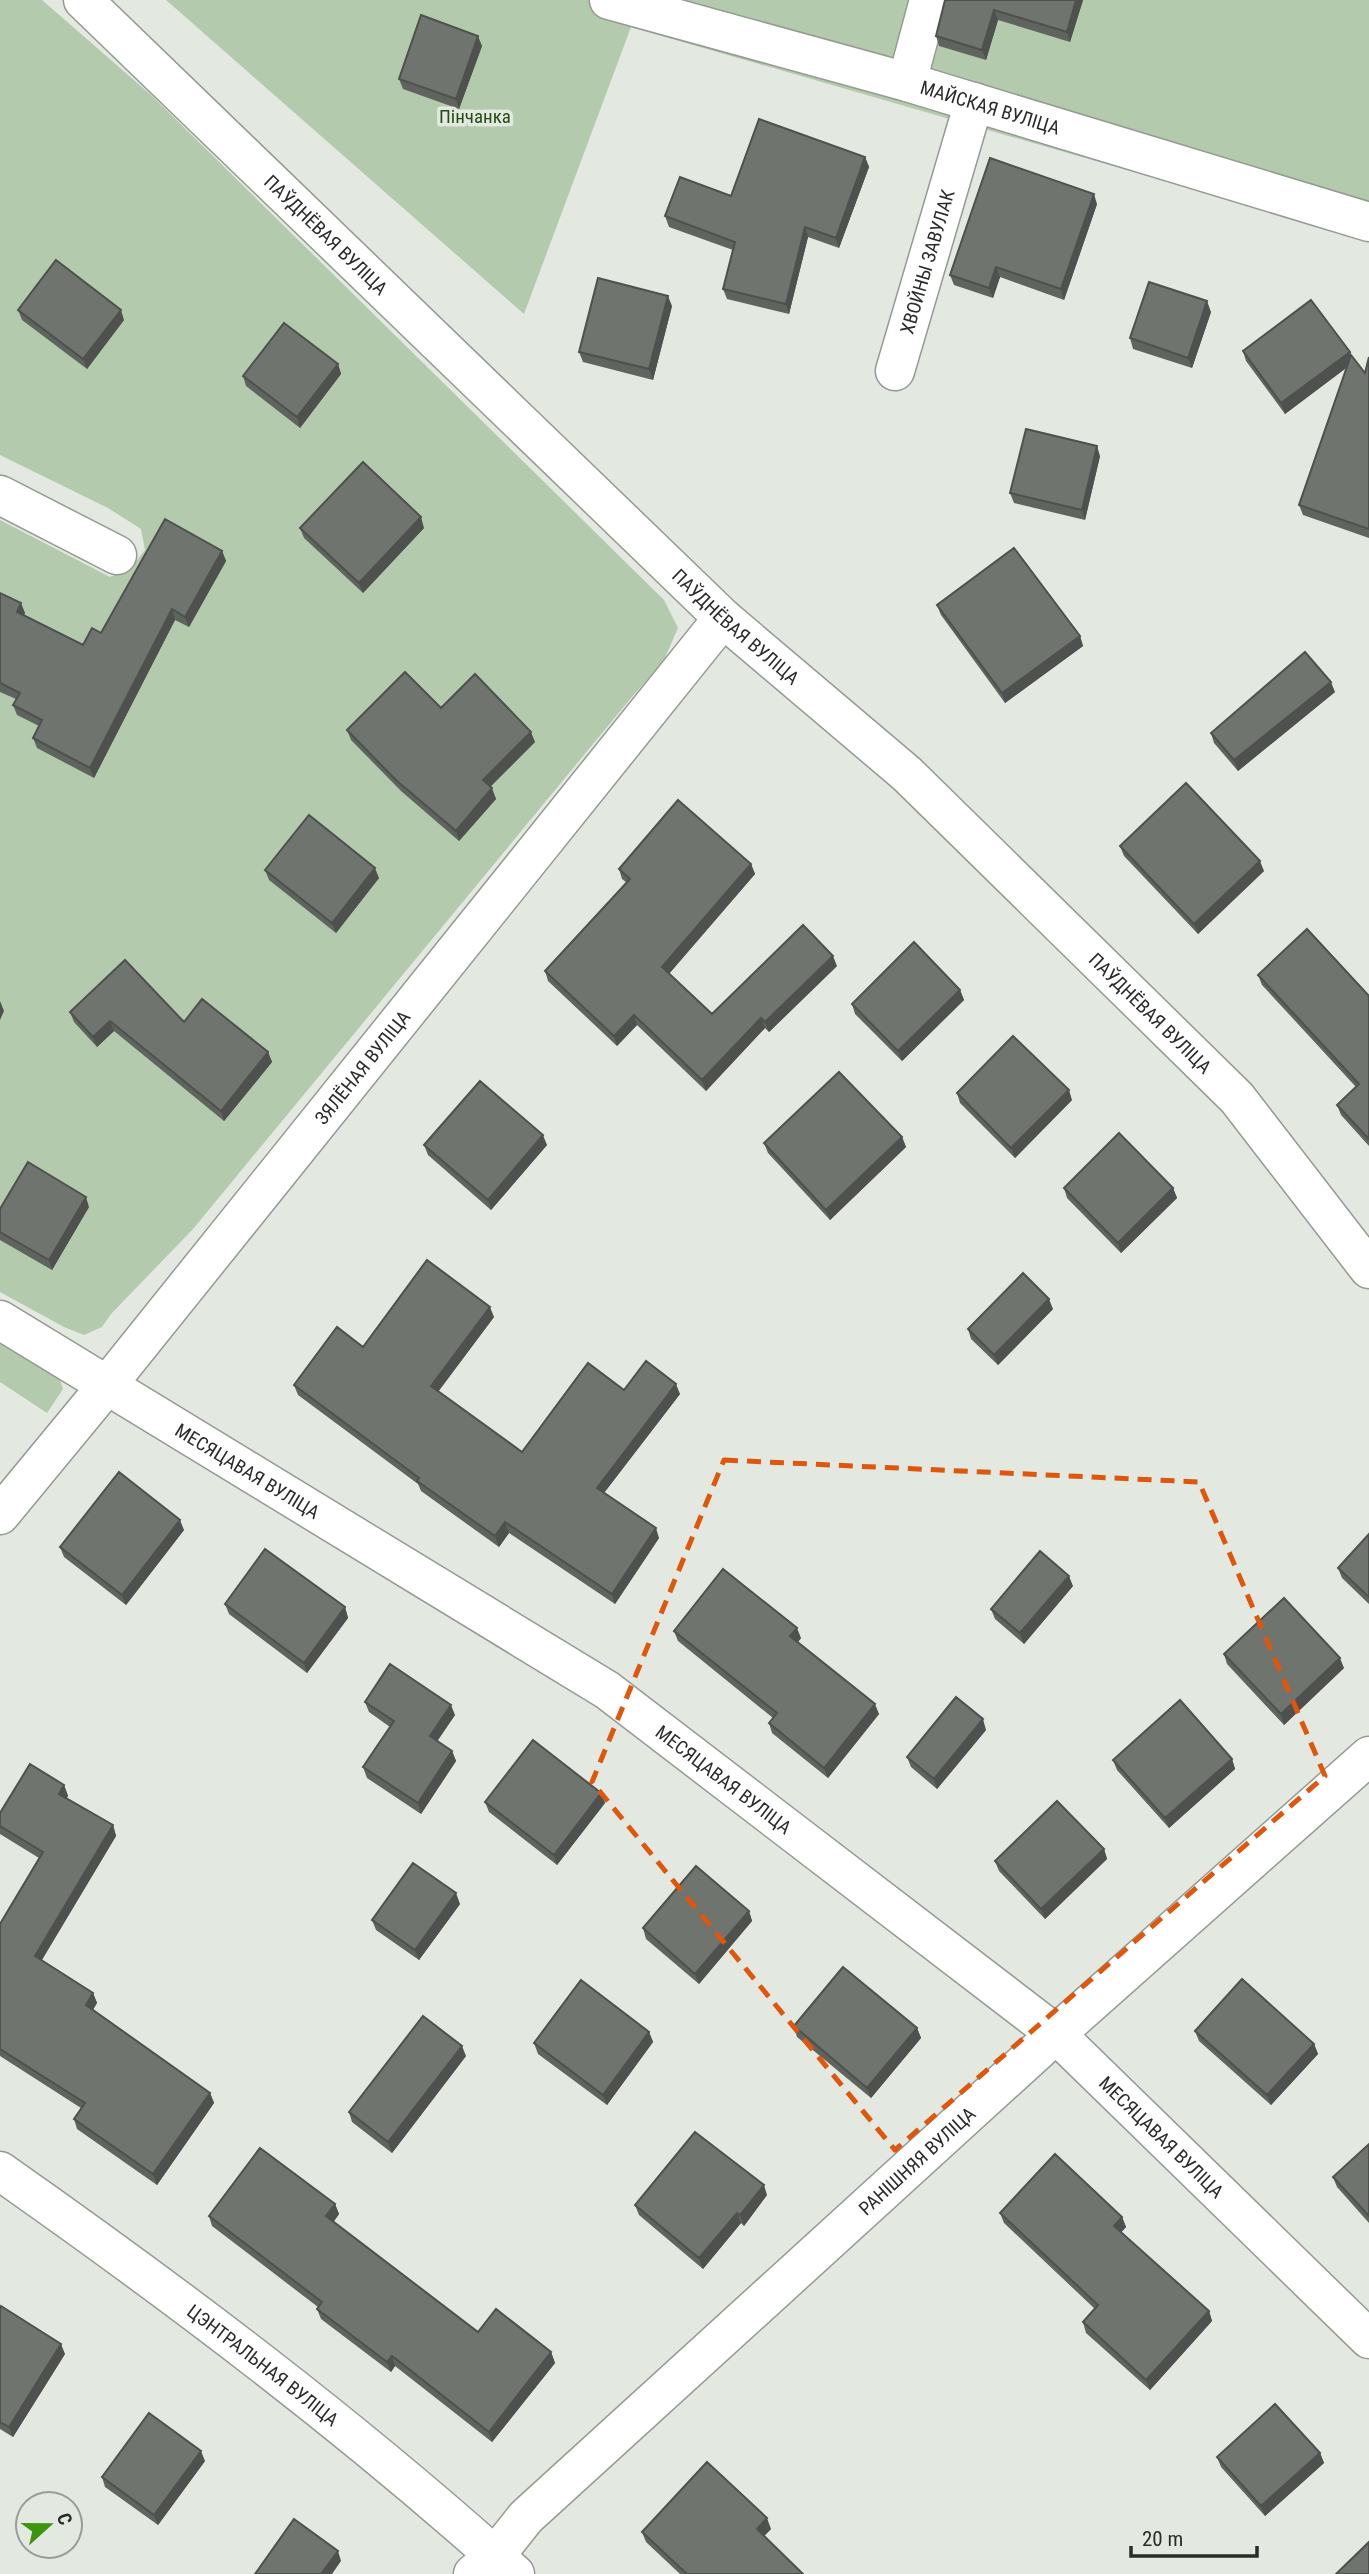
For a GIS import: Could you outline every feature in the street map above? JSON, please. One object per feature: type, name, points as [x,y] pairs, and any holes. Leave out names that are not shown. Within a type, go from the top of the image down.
[{"type":"street","name":"ПАЎДНЁВАЯ ВУЛІЦА","points":[[83,0],[723,618],[907,774],[1237,1098],[1369,1269]]},
{"type":"street","name":"МАЙСКАЯ ВУЛІЦА","points":[[609,0],[907,82],[1369,222]]},
{"type":"street","points":[[907,82],[929,0]]},
{"type":"street","name":"ХВОЙНЫ ЗАВУЛАК","points":[[895,371],[974,102]]},
{"type":"street","points":[[0,495],[117,555]]},
{"type":"street","name":"ЗЯЛЁНАЯ ВУЛІЦА","points":[[0,1515],[723,618]]},
{"type":"street","name":"МЕСЯЦАВАЯ ВУЛІЦА","points":[[0,1320],[607,1690],[1056,2034],[1369,2339]]},
{"type":"street","name":"РАНІШНЯЯ ВУЛІЦА","points":[[494,2568],[526,2517],[1056,2034],[1369,1756]]},
{"type":"street","name":"ЦЭНТРАЛЬНАЯ ВУЛІЦА","points":[[0,2171],[150,2278],[310,2402],[494,2568]]},
{"type":"highlighted area","points":[[724,1460],[1199,1482],[1325,1776],[895,2150],[592,1782]]},
{"type":"green space","points":[[0,0],[42,0],[151,95],[664,600],[678,628],[663,662],[193,1229],[111,1314],[102,1327],[84,1335],[0,1292],[0,520],[110,577],[131,568],[145,550],[141,529],[108,508],[0,455]]},
{"type":"green space","name":"Пінчанка","points":[[166,0],[1369,0],[1369,240],[631,27],[524,314]]},
{"type":"green space","points":[[0,1341],[58,1374],[63,1389],[47,1413],[0,1382]]},
{"type":"building","points":[[945,0],[1076,0],[1067,32],[994,10],[982,50],[936,36]]},
{"type":"building","points":[[421,15],[478,36],[456,99],[399,79]]},
{"type":"building","points":[[759,119],[865,157],[836,238],[805,227],[786,304],[723,289],[735,242],[665,216],[680,177],[731,196]]},
{"type":"building","points":[[990,158],[1094,194],[1061,289],[996,267],[989,288],[950,275]]},
{"type":"building","points":[[56,260],[121,310],[83,359],[18,310]]},
{"type":"building","points":[[598,278],[668,296],[649,369],[579,352]]},
{"type":"building","points":[[1149,282],[1207,301],[1188,358],[1130,338]]},
{"type":"building","points":[[1311,300],[1350,352],[1281,403],[1243,351]]},
{"type":"building","points":[[284,323],[338,364],[297,417],[243,376]]},
{"type":"building","points":[[1351,355],[1365,373],[1369,357],[1369,529],[1299,505]]},
{"type":"building","points":[[1026,429],[1097,446],[1082,510],[1010,493]]},
{"type":"building","points":[[363,462],[421,517],[359,583],[300,528]]},
{"type":"building","points":[[165,519],[222,551],[185,617],[172,609],[90,768],[33,738],[42,720],[13,705],[20,693],[0,683],[0,593],[21,603],[17,612],[83,645],[92,628],[101,633]]},
{"type":"building","points":[[1014,548],[1080,636],[1002,693],[937,605]]},
{"type":"building","points":[[1305,652],[1331,682],[1234,760],[1211,733]]},
{"type":"building","points":[[405,672],[441,708],[475,674],[531,732],[483,780],[492,788],[456,831],[397,781],[347,730]]},
{"type":"building","points":[[1186,783],[1260,861],[1194,924],[1120,846]]},
{"type":"building","points":[[678,800],[751,864],[662,967],[712,1014],[803,925],[833,956],[765,1022],[761,1018],[702,1080],[634,1015],[614,1036],[545,971],[630,879],[619,869]]},
{"type":"building","points":[[309,815],[375,868],[332,923],[265,870]]},
{"type":"building","points":[[1307,929],[1369,996],[1369,1139],[1337,1105],[1359,1084],[1258,975]]},
{"type":"building","points":[[914,942],[960,990],[898,1051],[852,1004]]},
{"type":"building","points":[[125,960],[184,1022],[202,999],[268,1052],[221,1111],[110,1021],[93,1037],[70,1012]]},
{"type":"building","points":[[1013,1036],[1069,1090],[1011,1148],[957,1093]]},
{"type":"building","points":[[839,1072],[902,1137],[826,1210],[764,1143]]},
{"type":"building","points":[[480,1081],[543,1135],[488,1200],[424,1145]]},
{"type":"building","points":[[1119,1133],[1173,1188],[1118,1243],[1064,1188]]},
{"type":"building","points":[[28,1162],[86,1197],[49,1260],[0,1232],[0,1209]]},
{"type":"building","points":[[427,1260],[490,1307],[431,1386],[522,1452],[588,1363],[624,1390],[646,1361],[676,1384],[597,1488],[656,1528],[612,1594],[505,1522],[495,1536],[417,1481],[419,1478],[294,1385],[337,1327],[363,1347]]},
{"type":"building","points":[[1023,1273],[1049,1299],[994,1355],[968,1329]]},
{"type":"building","points":[[119,1472],[180,1520],[122,1595],[60,1547]]},
{"type":"building","points":[[1369,1534],[1369,1597],[1338,1568]]},
{"type":"building","points":[[265,1549],[345,1607],[304,1663],[225,1604]]},
{"type":"building","points":[[1040,1551],[1069,1576],[1020,1633],[991,1609]]},
{"type":"building","points":[[723,1569],[797,1628],[790,1636],[875,1704],[824,1768],[769,1723],[777,1713],[674,1631]]},
{"type":"building","points":[[1284,1598],[1340,1658],[1281,1714],[1224,1654]]},
{"type":"building","points":[[390,1664],[451,1705],[430,1736],[452,1751],[418,1803],[363,1767],[394,1721],[365,1702]]},
{"type":"building","points":[[956,1697],[983,1719],[934,1779],[907,1757]]},
{"type":"building","points":[[1180,1700],[1232,1759],[1165,1818],[1113,1760]]},
{"type":"building","points":[[533,1740],[601,1793],[554,1855],[485,1802]]},
{"type":"building","points":[[30,1764],[64,1785],[59,1794],[113,1825],[35,1956],[93,1993],[86,2005],[210,2093],[153,2174],[74,2119],[85,2103],[0,2049],[0,1924],[43,1852],[0,1826],[0,1813]]},
{"type":"building","points":[[1057,1801],[1104,1849],[1041,1909],[995,1861]]},
{"type":"building","points":[[413,1863],[456,1893],[415,1950],[372,1920]]},
{"type":"building","points":[[696,1866],[749,1911],[695,1974],[643,1928]]},
{"type":"building","points":[[843,1967],[917,2028],[867,2088],[794,2026]]},
{"type":"building","points":[[1242,1979],[1314,2044],[1267,2095],[1195,2031]]},
{"type":"building","points":[[581,1980],[649,2032],[603,2095],[534,2043]]},
{"type":"building","points":[[423,2016],[462,2046],[388,2142],[349,2112]]},
{"type":"building","points":[[695,2132],[764,2185],[699,2258],[635,2205]]},
{"type":"building","points":[[1369,2144],[1369,2216],[1333,2177]]},
{"type":"building","points":[[260,2148],[335,2204],[326,2216],[478,2332],[496,2309],[551,2352],[489,2432],[392,2356],[387,2362],[317,2309],[322,2302],[209,2216]]},
{"type":"building","points":[[1055,2154],[1122,2217],[1114,2226],[1209,2311],[1146,2380],[1083,2322],[1098,2305],[1000,2213]]},
{"type":"building","points":[[1,2306],[61,2344],[9,2427],[0,2422]]},
{"type":"building","points":[[1275,2404],[1320,2453],[1261,2506],[1217,2457]]},
{"type":"building","points":[[149,2413],[201,2451],[154,2515],[102,2477]]},
{"type":"building","points":[[707,2462],[767,2518],[757,2529],[803,2574],[687,2574],[642,2532]]},
{"type":"building","points":[[294,2519],[338,2551],[321,2574],[255,2574]]},
{"type":"building","points":[[1369,2542],[1369,2574],[1336,2574]]}]
